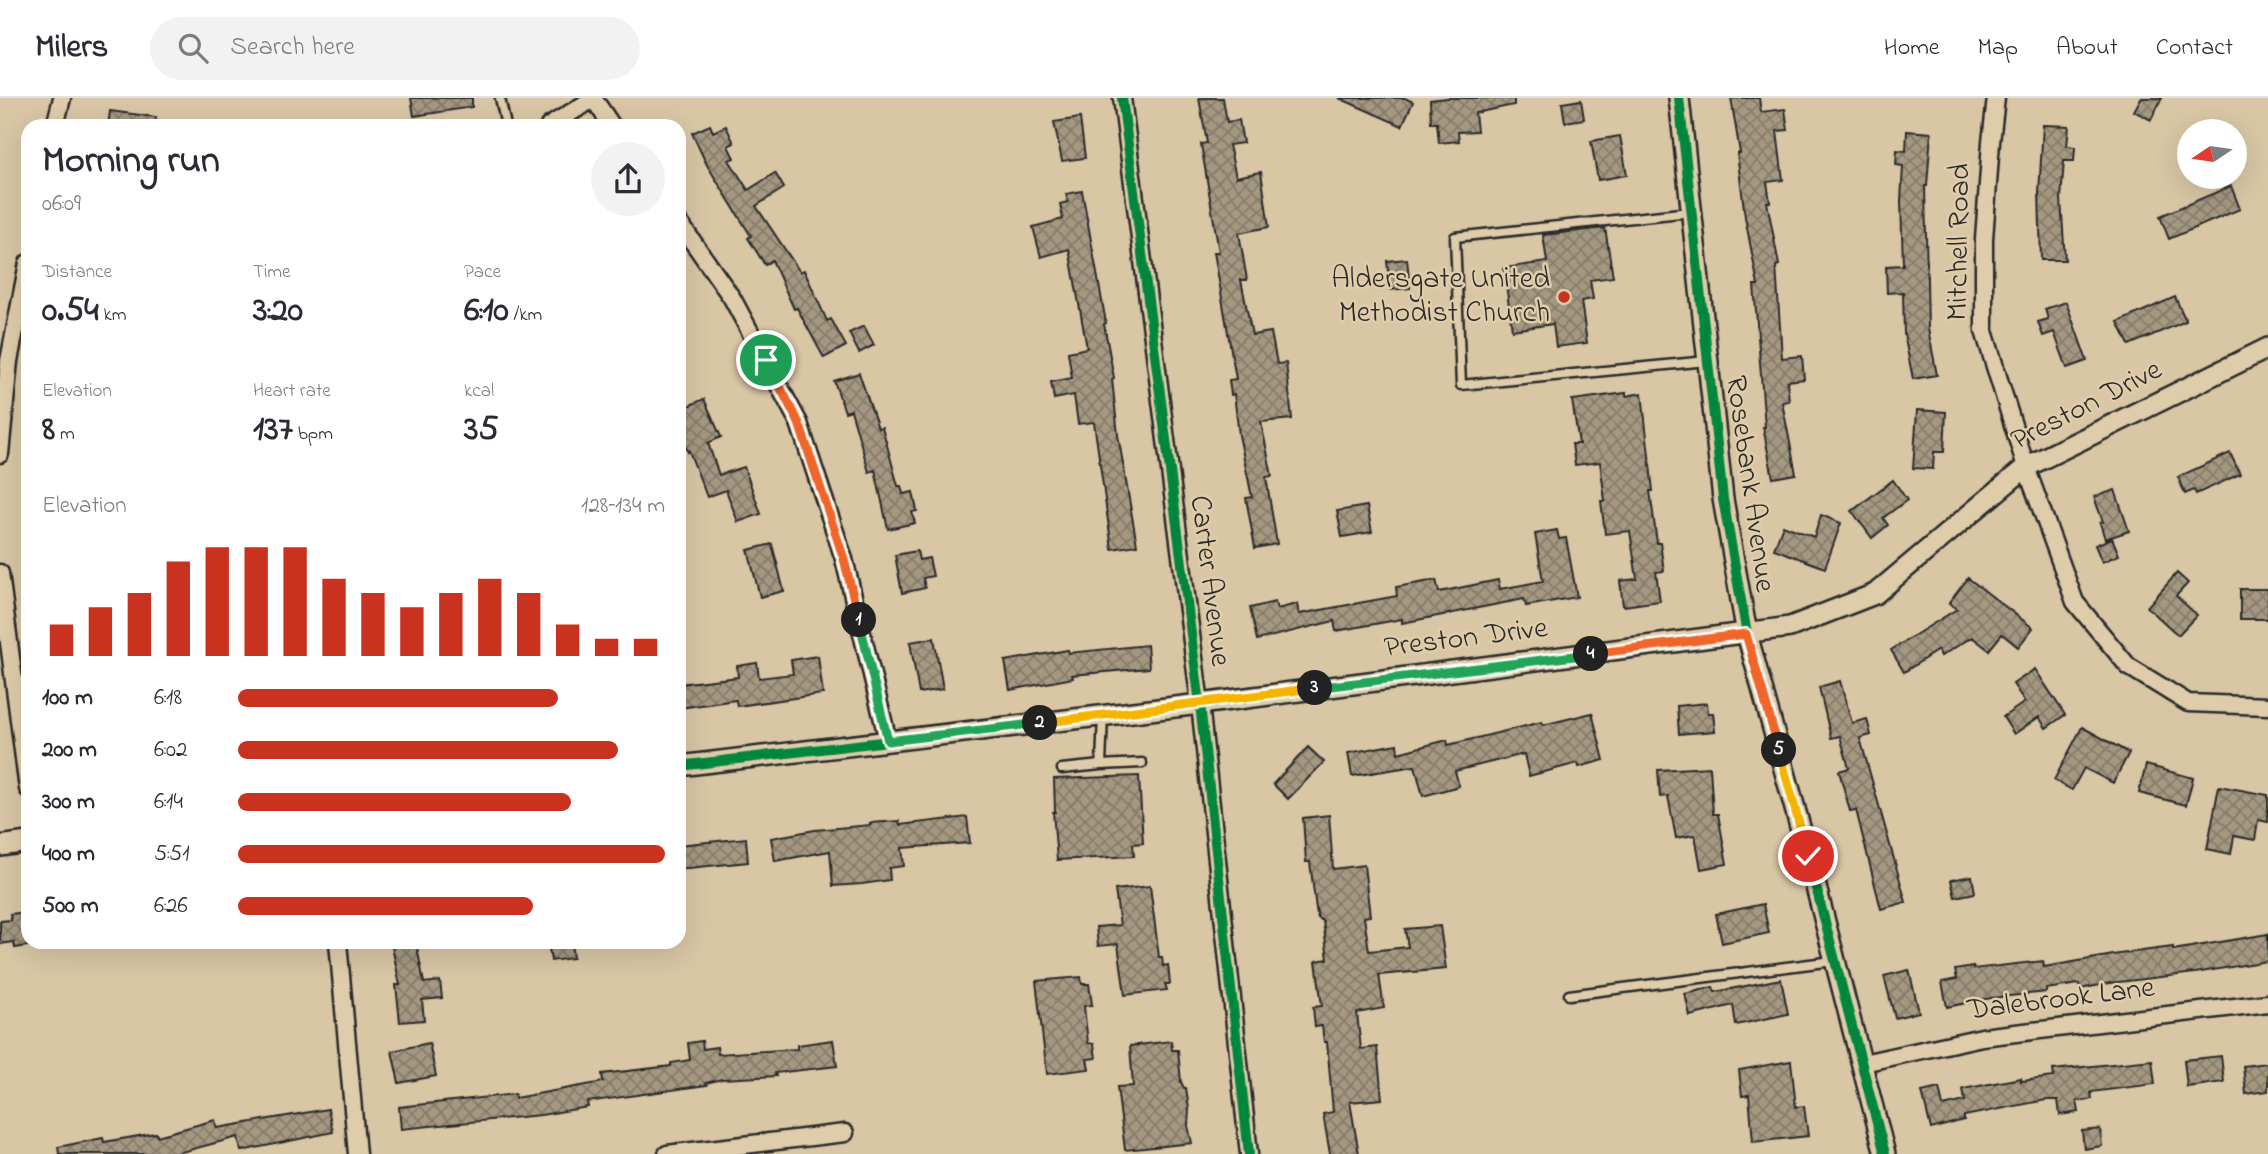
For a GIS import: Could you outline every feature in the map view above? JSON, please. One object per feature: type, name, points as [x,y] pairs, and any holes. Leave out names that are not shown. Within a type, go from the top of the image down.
[{"type":"street","points":[[56,119],[61,98]]},
{"type":"street","points":[[560,119],[593,98],[607,119]]},
{"type":"street","name":"Carter Avenue","points":[[1122,98],[1200,704],[1249,1154]]},
{"type":"street","name":"Rosebank Avenue","points":[[1679,98],[1723,499],[1746,634],[1836,961],[1885,1154]]},
{"type":"street","name":"Mitchell Road","points":[[1996,98],[1984,239],[1984,331],[2026,467],[2075,602],[2128,666],[2188,703],[2267,706]]},
{"type":"street","points":[[686,232],[732,298],[799,423],[844,559],[888,741]]},
{"type":"street","points":[[0,454],[9,360],[21,299]]},
{"type":"street","name":"Preston Drive","points":[[686,765],[1200,704],[1790,627],[1875,594],[2026,467],[2268,348]]},
{"type":"street","points":[[0,573],[21,735]]},
{"type":"street","points":[[0,845],[21,843]]},
{"type":"street","points":[[339,949],[357,1154]]},
{"type":"street","name":"Dalebrook Lane","points":[[1863,1063],[1996,1035],[2268,1003]]},
{"type":"street","points":[[667,1154],[845,1133]]},
{"type":"lane","points":[[500,98],[504,119]]},
{"type":"lane","points":[[1690,212],[1455,237],[1461,386],[1707,361]]},
{"type":"lane","points":[[1101,765],[1103,715]]},
{"type":"lane","points":[[1062,769],[1142,763]]},
{"type":"lane","points":[[1569,995],[1836,961]]},
{"type":"building","points":[[411,98],[472,98],[472,107],[414,116]]},
{"type":"building","points":[[1199,98],[1223,98],[1227,122],[1239,120],[1243,143],[1229,145],[1236,177],[1261,172],[1269,227],[1239,233],[1247,280],[1241,280],[1252,335],[1271,332],[1277,364],[1286,363],[1292,419],[1261,422],[1272,476],[1266,477],[1277,544],[1255,548],[1246,498],[1252,497],[1239,435],[1234,394],[1231,395],[1229,380],[1236,379],[1214,252],[1219,252],[1201,144],[1207,143]]},
{"type":"building","points":[[1339,98],[1405,98],[1413,102],[1402,126]]},
{"type":"building","points":[[1514,98],[1514,105],[1475,113],[1477,131],[1458,132],[1459,141],[1439,143],[1437,123],[1431,123],[1430,100]]},
{"type":"building","points":[[1731,98],[1759,98],[1761,112],[1785,109],[1788,130],[1777,131],[1783,180],[1767,182],[1770,202],[1767,202],[1779,265],[1776,266],[1782,358],[1802,356],[1804,379],[1787,381],[1789,401],[1782,402],[1796,474],[1773,478],[1763,427],[1754,285],[1758,285],[1745,217],[1737,153],[1740,153]]},
{"type":"building","points":[[2141,98],[2162,98],[2151,120],[2134,111]]},
{"type":"building","points":[[1581,100],[1584,119],[1565,122],[1562,103]]},
{"type":"building","points":[[110,111],[156,117],[156,119],[109,119]]},
{"type":"building","points":[[1080,118],[1085,158],[1062,161],[1054,122]]},
{"type":"building","points":[[710,125],[713,132],[726,126],[734,143],[728,146],[734,158],[729,160],[748,190],[775,173],[784,188],[756,206],[800,272],[804,270],[827,321],[831,319],[846,346],[824,358],[797,308],[794,309],[772,260],[765,265],[748,238],[751,236],[707,165],[692,133]]},
{"type":"building","points":[[2043,125],[2069,126],[2067,146],[2075,147],[2074,161],[2064,161],[2061,199],[2065,260],[2041,260],[2039,193]]},
{"type":"building","points":[[1907,131],[1931,133],[1925,186],[1928,329],[1937,375],[1913,379],[1904,334],[1903,292],[1887,293],[1886,266],[1903,265],[1903,166],[1896,165],[1897,150],[1906,151]]},
{"type":"building","points":[[1620,136],[1627,175],[1598,180],[1591,141]]},
{"type":"building","points":[[2224,189],[2232,189],[2240,209],[2169,239],[2160,216]]},
{"type":"building","points":[[1082,191],[1106,323],[1118,435],[1137,545],[1112,549],[1094,422],[1078,424],[1074,395],[1054,399],[1051,382],[1072,378],[1068,352],[1087,348],[1069,249],[1041,257],[1033,227],[1063,219],[1060,204],[1068,202],[1066,194]]},
{"type":"building","points":[[1605,228],[1613,277],[1590,280],[1593,299],[1581,301],[1587,343],[1556,347],[1553,324],[1512,330],[1504,268],[1547,262],[1543,235]]},
{"type":"building","points":[[1407,259],[1410,288],[1390,290],[1387,261]]},
{"type":"building","points":[[2175,297],[2186,321],[2129,345],[2118,322]]},
{"type":"building","points":[[2066,302],[2087,361],[2067,368],[2054,332],[2043,336],[2038,322],[2048,319],[2045,309]]},
{"type":"building","points":[[864,326],[874,345],[859,353],[849,333]]},
{"type":"building","points":[[859,373],[878,428],[882,427],[898,486],[901,486],[903,494],[913,492],[917,511],[912,512],[915,523],[888,529],[875,470],[869,472],[851,410],[845,412],[834,381]]},
{"type":"building","points":[[1626,393],[1626,396],[1642,393],[1653,491],[1650,491],[1664,571],[1656,572],[1660,601],[1623,606],[1620,581],[1637,579],[1630,531],[1605,534],[1601,501],[1605,501],[1600,462],[1575,465],[1572,444],[1579,444],[1572,400]]},
{"type":"building","points":[[704,399],[721,437],[708,443],[719,475],[744,467],[761,514],[738,522],[726,490],[707,497],[686,448],[686,407]]},
{"type":"building","points":[[1917,410],[1946,412],[1944,452],[1934,452],[1933,469],[1913,468]]},
{"type":"building","points":[[2230,453],[2240,474],[2196,494],[2194,490],[2185,494],[2178,477]]},
{"type":"building","points":[[1893,480],[1907,500],[1883,518],[1888,525],[1872,538],[1852,511]]},
{"type":"building","points":[[2115,490],[2129,531],[2105,539],[2100,523],[2103,522],[2094,497]]},
{"type":"building","points":[[1367,506],[1372,532],[1342,537],[1337,511]]},
{"type":"building","points":[[1821,515],[1841,523],[1825,568],[1774,549],[1783,525],[1814,537]]},
{"type":"building","points":[[1557,530],[1559,539],[1566,538],[1577,597],[1526,606],[1524,599],[1402,623],[1402,619],[1336,631],[1334,621],[1257,640],[1250,608],[1275,602],[1277,609],[1297,604],[1299,614],[1397,596],[1396,587],[1436,580],[1439,592],[1498,580],[1500,589],[1543,581],[1535,534]]},
{"type":"building","points":[[2112,538],[2119,555],[2102,562],[2095,545]]},
{"type":"building","points":[[772,544],[784,591],[760,597],[748,550]]},
{"type":"building","points":[[917,551],[919,560],[929,558],[933,576],[923,578],[925,588],[902,593],[895,555]]},
{"type":"building","points":[[2177,573],[2188,583],[2176,596],[2197,615],[2178,635],[2147,607]]},
{"type":"building","points":[[1968,578],[2033,628],[2018,647],[2002,634],[1989,650],[1972,637],[1941,656],[1938,650],[1904,672],[1891,650],[1957,609],[1949,603]]},
{"type":"building","points":[[2240,589],[2268,589],[2268,619],[2240,619]]},
{"type":"building","points":[[934,638],[943,689],[919,693],[910,642]]},
{"type":"building","points":[[1147,645],[1149,668],[1072,675],[1073,678],[1010,690],[1005,661],[1068,650],[1069,653]]},
{"type":"building","points":[[818,656],[823,694],[737,706],[736,700],[686,707],[686,683],[738,677],[737,666],[757,663],[759,678],[793,674],[791,660]]},
{"type":"building","points":[[2035,669],[2065,715],[2046,728],[2039,717],[2014,734],[2003,717],[2025,702],[2013,684]]},
{"type":"building","points":[[1840,681],[1852,723],[1867,719],[1871,735],[1860,738],[1906,902],[1881,909],[1856,810],[1850,811],[1839,771],[1849,768],[1840,736],[1831,738],[1819,687]]},
{"type":"building","points":[[1707,703],[1708,713],[1713,713],[1715,731],[1679,734],[1677,706]]},
{"type":"building","points":[[1592,713],[1604,760],[1579,767],[1578,763],[1529,776],[1524,754],[1455,771],[1459,786],[1423,796],[1415,766],[1352,776],[1348,753],[1397,744],[1398,753],[1447,740],[1448,745]]},
{"type":"building","points":[[2082,727],[2129,753],[2113,783],[2084,768],[2072,790],[2054,780]]},
{"type":"building","points":[[1308,747],[1324,762],[1288,799],[1273,784]]},
{"type":"building","points":[[2146,765],[2193,778],[2186,805],[2139,793]]},
{"type":"building","points":[[1710,767],[1713,814],[1718,814],[1727,864],[1701,869],[1695,835],[1676,838],[1668,796],[1660,797],[1658,770]]},
{"type":"building","points":[[1139,776],[1143,843],[1133,844],[1134,856],[1057,860],[1053,812],[1054,779]]},
{"type":"building","points":[[2219,786],[2268,795],[2268,822],[2258,820],[2255,840],[2234,836],[2231,854],[2207,849]]},
{"type":"building","points":[[1329,815],[1333,869],[1364,865],[1370,916],[1364,917],[1369,951],[1408,947],[1405,929],[1440,926],[1446,969],[1379,975],[1384,1008],[1357,1013],[1361,1049],[1377,1047],[1382,1099],[1350,1102],[1359,1154],[1330,1154],[1323,1114],[1333,1112],[1327,1042],[1324,1042],[1322,1026],[1315,1027],[1313,1007],[1322,1006],[1316,961],[1328,959],[1323,921],[1318,918],[1316,909],[1310,862],[1306,862],[1303,818]]},
{"type":"building","points":[[967,817],[970,843],[902,848],[904,866],[889,868],[890,880],[862,884],[833,886],[830,851],[775,861],[771,838],[815,830],[871,825],[870,823],[899,821],[900,825]]},
{"type":"building","points":[[746,838],[748,862],[686,868],[686,844]]},
{"type":"building","points":[[1972,876],[1975,893],[1955,897],[1951,880]]},
{"type":"building","points":[[1150,886],[1159,957],[1162,957],[1163,966],[1168,965],[1170,984],[1165,984],[1167,990],[1125,995],[1118,944],[1098,946],[1096,927],[1120,925],[1115,890]]},
{"type":"building","points":[[1763,904],[1769,933],[1722,943],[1716,914]]},
{"type":"building","points":[[21,913],[21,947],[15,948],[14,942],[0,944],[0,921],[11,920],[10,914]]},
{"type":"building","points":[[2268,934],[2268,961],[2195,973],[2080,989],[2079,984],[2046,989],[2046,992],[1991,998],[1947,1007],[1942,982],[1957,979],[1955,970],[1973,967],[2043,961],[2044,967]]},
{"type":"building","points":[[392,949],[417,949],[424,983],[440,981],[442,998],[422,1000],[424,1020],[400,1022],[396,985],[400,985]]},
{"type":"building","points":[[549,949],[572,949],[573,958],[551,961]]},
{"type":"building","points":[[1909,970],[1919,1012],[1895,1018],[1884,976]]},
{"type":"building","points":[[1081,977],[1082,984],[1089,984],[1092,1005],[1084,1006],[1088,1043],[1094,1044],[1096,1058],[1087,1059],[1089,1069],[1047,1074],[1036,981]]},
{"type":"building","points":[[1781,979],[1788,1014],[1736,1025],[1733,1005],[1690,1016],[1685,994],[1713,987],[1715,992]]},
{"type":"building","points":[[833,1040],[837,1066],[775,1073],[776,1076],[722,1079],[706,1083],[707,1085],[587,1102],[588,1107],[541,1115],[401,1129],[399,1107],[515,1094],[515,1098],[603,1082],[602,1074],[671,1066],[671,1063],[690,1060],[688,1043],[702,1041],[703,1049],[717,1047],[718,1054],[797,1049],[797,1045]]},
{"type":"building","points":[[1171,1041],[1172,1050],[1178,1050],[1181,1082],[1186,1088],[1188,1126],[1192,1143],[1125,1150],[1117,1087],[1133,1086],[1130,1046]]},
{"type":"building","points":[[429,1043],[436,1076],[399,1083],[392,1051]]},
{"type":"building","points":[[2221,1056],[2224,1082],[2187,1087],[2184,1060]]},
{"type":"building","points":[[2152,1060],[2155,1084],[2091,1092],[2092,1099],[2077,1101],[2079,1112],[2060,1115],[2058,1100],[2046,1100],[1964,1116],[1964,1120],[1931,1129],[1922,1092],[1939,1088],[1943,1106],[1965,1101],[1963,1089],[2021,1078],[2021,1081],[2054,1077],[2053,1070]]},
{"type":"building","points":[[1791,1061],[1796,1107],[1804,1106],[1808,1136],[1753,1142],[1749,1095],[1742,1096],[1739,1070]]},
{"type":"building","points":[[2268,1063],[2268,1091],[2246,1094],[2243,1066]]},
{"type":"building","points":[[328,1109],[333,1132],[241,1151],[238,1137],[174,1154],[59,1154],[58,1147],[103,1138],[104,1142],[156,1133],[157,1136],[215,1120],[217,1128]]},
{"type":"building","points":[[2100,1129],[2102,1146],[2084,1149],[2082,1131]]},
{"type":"cycle path","points":[[1122,98],[1200,704],[1249,1154]]},
{"type":"cycle path","points":[[1679,98],[1723,499],[1747,634],[1885,1154]]},
{"type":"cycle path","points":[[686,765],[1200,704],[1747,634]]},
{"type":"place","name":"Aldersgate United Methodist Church","points":[[1564,297]]},
{"type":"route","points":[[766,360],[799,423],[844,559],[888,741],[1746,634],[1808,856]]}]
